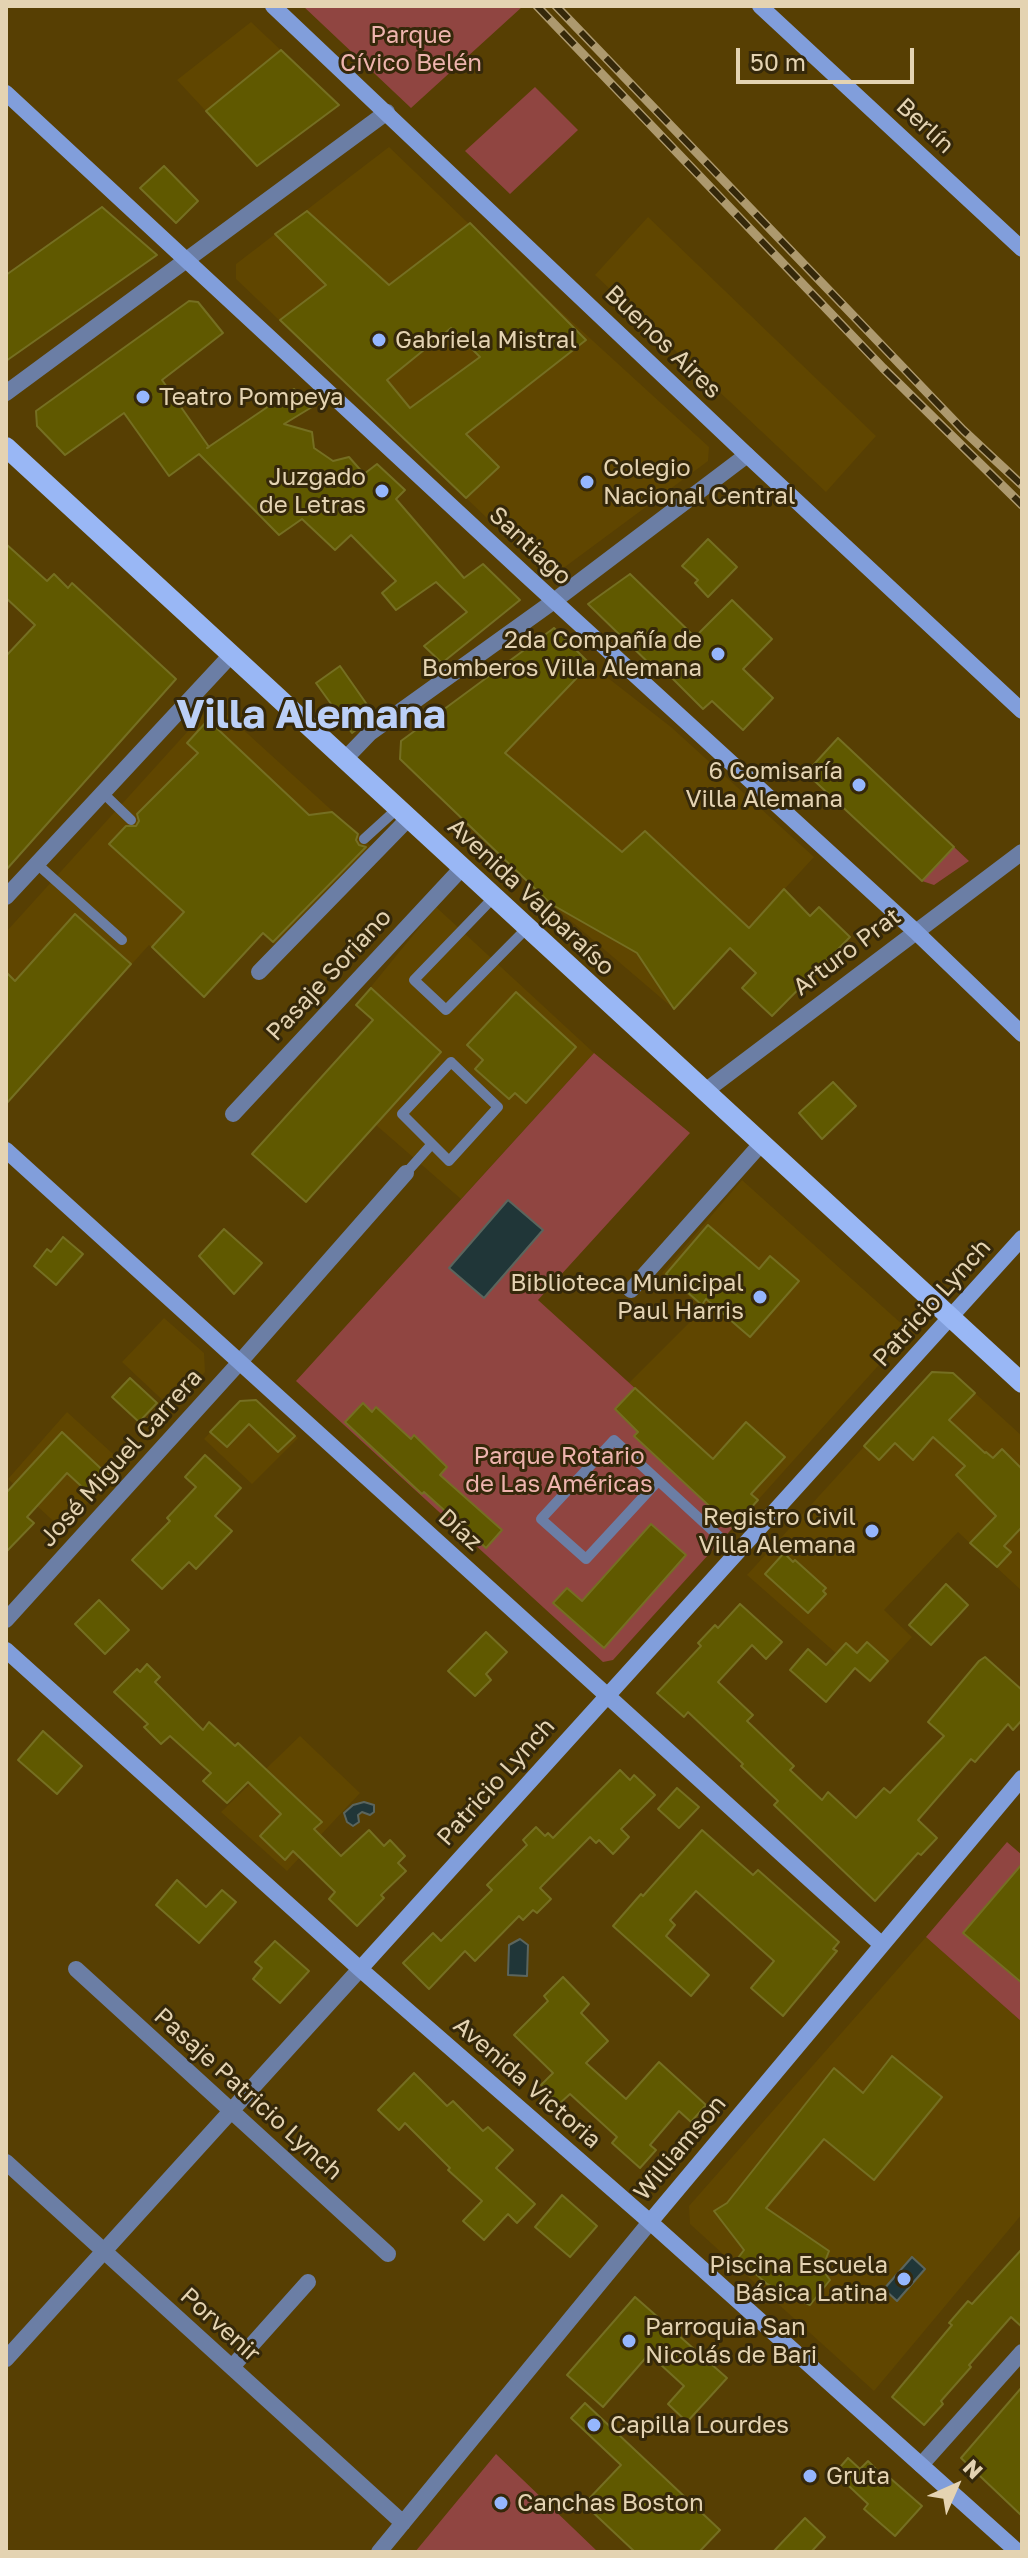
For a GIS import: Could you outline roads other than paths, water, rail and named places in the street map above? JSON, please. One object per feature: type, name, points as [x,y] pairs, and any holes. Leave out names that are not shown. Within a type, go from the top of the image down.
[{"type":"main road","name":"Avenida Valparaíso","points":[[6,447],[760,1145],[1022,1383]]},
{"type":"street","name":"Buenos Aires","points":[[273,6],[1022,711]]},
{"type":"street","name":"Berlín","points":[[760,6],[1022,249]]},
{"type":"street","name":"Santiago","points":[[6,93],[915,931],[1022,1034]]},
{"type":"street","points":[[6,393],[387,112]]},
{"type":"street","points":[[344,760],[370,733],[554,601],[747,455]]},
{"type":"street","points":[[6,897],[231,655]]},
{"type":"street","points":[[259,972],[402,814]]},
{"type":"street","name":"Arturo Prat","points":[[704,1092],[1022,852]]},
{"type":"street","name":"Pasaje Soriano","points":[[233,1114],[461,869]]},
{"type":"street","points":[[631,1290],[760,1145]]},
{"type":"street","name":"Díaz","points":[[6,1150],[882,1945]]},
{"type":"street","name":"José Miguel Carrera","points":[[6,1620],[406,1173]]},
{"type":"street","name":"Patricio Lynch","points":[[6,2359],[951,1320],[1022,1238]]},
{"type":"street","name":"Avenida Victoria","points":[[6,1650],[360,1969],[650,2222],[1018,2552]]},
{"type":"street","name":"Williamson","points":[[379,2552],[650,2222],[1022,1778]]},
{"type":"street","name":"Pasaje Patricio Lynch","points":[[76,1969],[388,2254]]},
{"type":"street","name":"Porvenir","points":[[6,2162],[403,2523]]},
{"type":"street","points":[[232,2367],[308,2282]]},
{"type":"street","points":[[921,2465],[1022,2352]]},
{"type":"lane","points":[[103,793],[131,820]]},
{"type":"lane","points":[[364,839],[402,814]]},
{"type":"lane","points":[[37,864],[122,940]]},
{"type":"lane","points":[[493,898],[414,980],[446,1010],[526,929]]},
{"type":"lane","points":[[451,1062],[498,1107],[449,1161],[431,1145],[402,1114],[451,1062]]},
{"type":"lane","points":[[406,1173],[431,1145]]},
{"type":"lane","points":[[658,1481],[586,1559],[541,1519],[614,1440],[737,1553]]},
{"type":"water","points":[[508,1200],[543,1230],[484,1298],[449,1268]]},
{"type":"water","points":[[364,1802],[374,1805],[374,1812],[370,1815],[362,1812],[358,1815],[359,1822],[353,1826],[347,1822],[344,1813],[353,1805]]},
{"type":"water","points":[[520,1939],[528,1945],[527,1976],[508,1975],[509,1945]]},
{"type":"water","name":"Piscina Escuela Básica Latina","points":[[912,2257],[925,2269],[897,2301],[884,2289]]},
{"type":"railway","points":[[537,6],[883,368],[1022,505]]},
{"type":"railway","points":[[556,6],[963,430],[1022,485]]},
{"type":"place","name":"Gabriela Mistral","points":[[379,340]]},
{"type":"place","name":"Teatro Pompeya","points":[[143,397]]},
{"type":"place","name":"Colegio Nacional Central","points":[[587,482]]},
{"type":"place","name":"Juzgado de Letras","points":[[382,491]]},
{"type":"place","name":"2da Compañía de Bomberos Villa Alemana","points":[[718,654]]},
{"type":"place","name":"6 Comisaría Villa Alemana","points":[[859,785]]},
{"type":"place","name":"Biblioteca Municipal Paul Harris","points":[[760,1297]]},
{"type":"place","name":"Registro Civil Villa Alemana","points":[[872,1531]]},
{"type":"place","name":"Piscina Escuela Básica Latina","points":[[904,2279]]},
{"type":"place","name":"Parroquia San Nicolás de Bari","points":[[629,2341]]},
{"type":"place","name":"Capilla Lourdes","points":[[594,2425]]},
{"type":"place","name":"Gruta","points":[[810,2476]]},
{"type":"place","name":"Canchas Boston","points":[[501,2503]]},
{"type":"district","name":"Villa Alemana","points":[[311,715]]},
{"type":"park label","name":"Parque Cívico Belén","points":[[411,49]]},
{"type":"park label","name":"Parque Rotario de Las Américas","points":[[559,1470]]}]
